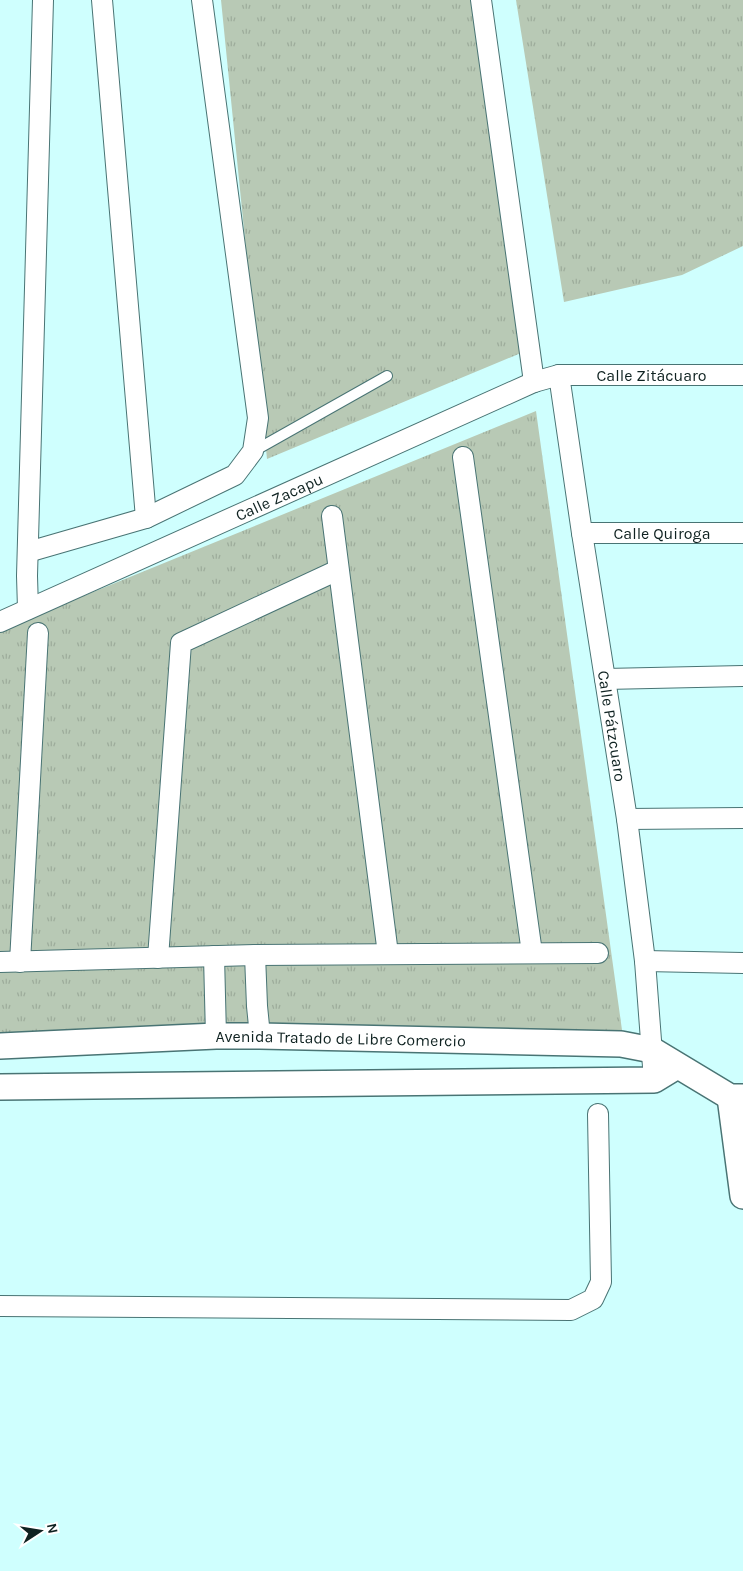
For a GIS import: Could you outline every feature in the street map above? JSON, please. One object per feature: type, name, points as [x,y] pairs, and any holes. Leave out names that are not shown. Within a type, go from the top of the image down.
[{"type":"street","points":[[28,609],[43,0]]},
{"type":"street","points":[[102,0],[146,518]]},
{"type":"street","points":[[28,552],[146,518],[235,475],[253,451],[258,418],[202,0]]},
{"type":"street","points":[[482,0],[534,382]]},
{"type":"street","name":"Calle Zacapu","points":[[0,622],[534,382],[559,375]]},
{"type":"street","name":"Calle Zitácuaro","points":[[559,375],[743,375]]},
{"type":"street","name":"Calle Pátzcuaro","points":[[559,375],[627,819],[645,961],[654,1080]]},
{"type":"street","points":[[463,457],[532,953]]},
{"type":"street","points":[[332,516],[388,954]]},
{"type":"street","name":"Calle Quiroga","points":[[582,533],[743,533]]},
{"type":"street","points":[[158,958],[181,644],[338,570]]},
{"type":"street","points":[[20,962],[38,633]]},
{"type":"street","points":[[605,679],[743,676]]},
{"type":"street","points":[[627,819],[743,818]]},
{"type":"street","points":[[0,962],[255,955],[598,953]]},
{"type":"street","points":[[255,955],[256,1006],[260,1036]]},
{"type":"street","points":[[214,956],[216,1036]]},
{"type":"street","points":[[645,961],[743,963]]},
{"type":"street","name":"Avenida Tratado de Libre Comercio","points":[[0,1046],[216,1036],[622,1044],[652,1050],[677,1066],[736,1097]]},
{"type":"street","points":[[0,1087],[654,1080],[677,1066]]},
{"type":"street","points":[[736,1097],[743,1196]]},
{"type":"street","points":[[0,1306],[571,1310],[593,1299],[600,1282],[598,1114]]},
{"type":"lane","points":[[253,451],[387,376]]},
{"type":"green space","points":[[221,0],[471,0],[521,353],[267,459]]},
{"type":"green space","points":[[516,0],[743,0],[743,246],[682,275],[564,302]]},
{"type":"green space","points":[[536,411],[622,1030],[0,1032],[0,630]]}]
